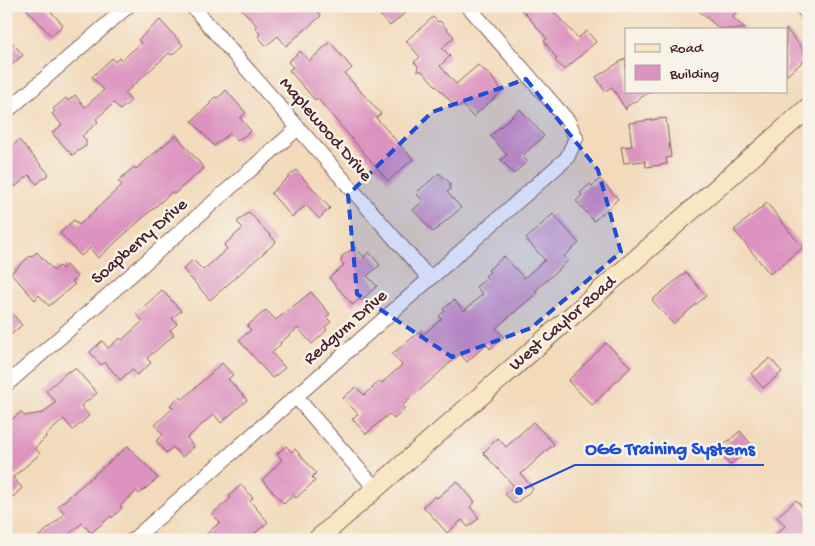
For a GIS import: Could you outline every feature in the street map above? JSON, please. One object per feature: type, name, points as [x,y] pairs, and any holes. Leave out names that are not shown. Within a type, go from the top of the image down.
[{"type":"street","points":[[6,112],[128,6]]},
{"type":"street","name":"Maplewood Drive","points":[[192,6],[430,279]]},
{"type":"street","name":"Redgum Drive","points":[[133,540],[567,158],[576,138],[568,121],[468,6]]},
{"type":"street","points":[[800,6],[809,15]]},
{"type":"street","name":"West Caylor Road","points":[[317,540],[809,108]]},
{"type":"street","name":"Soapberry Drive","points":[[6,385],[298,128]]},
{"type":"street","points":[[296,396],[375,488]]},
{"type":"highlighted area","points":[[526,79],[598,170],[621,252],[531,328],[452,357],[357,294],[348,195],[432,112]]},
{"type":"building","points":[[24,6],[46,6],[63,25],[51,36]]},
{"type":"building","points":[[239,6],[313,6],[321,16],[286,46],[278,36],[266,46],[258,36],[260,34],[255,27],[257,26]]},
{"type":"building","points":[[372,6],[413,6],[390,26]]},
{"type":"building","points":[[519,6],[548,6],[578,38],[587,31],[596,42],[564,70],[555,60],[557,59],[544,41],[547,39]]},
{"type":"building","points":[[693,6],[741,6],[732,17],[745,28],[719,28]]},
{"type":"building","points":[[433,17],[438,22],[440,21],[454,37],[442,48],[450,56],[440,66],[456,84],[478,65],[491,76],[502,91],[473,117],[462,104],[457,108],[422,71],[417,71],[418,66],[414,62],[420,57],[406,41]]},
{"type":"building","points":[[160,20],[183,45],[172,55],[169,53],[125,93],[131,101],[120,110],[114,103],[96,119],[98,122],[82,136],[86,140],[86,146],[72,155],[52,133],[62,125],[52,114],[55,111],[53,109],[66,98],[68,101],[75,95],[85,107],[104,90],[92,77],[112,58],[115,62],[119,58],[122,60],[141,43],[138,40]]},
{"type":"building","points":[[788,31],[804,50],[808,57],[788,74]]},
{"type":"building","points":[[6,36],[23,55],[6,70]]},
{"type":"building","points":[[330,42],[352,68],[345,74],[381,114],[376,118],[413,159],[388,181],[317,98],[315,100],[289,70],[293,67],[288,62],[300,51],[309,61]]},
{"type":"building","points":[[625,59],[625,92],[649,92],[626,107],[626,110],[612,87],[605,91],[596,77]]},
{"type":"building","points":[[226,90],[246,113],[240,118],[251,131],[237,141],[230,133],[214,146],[192,121],[215,97],[218,98]]},
{"type":"building","points":[[520,109],[544,136],[522,156],[527,161],[514,174],[501,160],[507,155],[490,136]]},
{"type":"building","points":[[666,118],[671,157],[666,158],[667,164],[646,167],[645,161],[624,163],[621,147],[632,146],[629,123]]},
{"type":"building","points":[[176,135],[204,168],[174,194],[172,192],[98,258],[90,248],[81,256],[60,233],[74,220],[79,225],[122,185],[118,181],[134,167],[136,169]]},
{"type":"building","points":[[19,140],[49,174],[37,184],[29,175],[15,187],[6,177],[6,151]]},
{"type":"building","points":[[296,170],[330,208],[319,219],[306,205],[292,217],[271,193]]},
{"type":"building","points":[[439,173],[450,183],[450,190],[447,192],[461,208],[433,232],[413,210],[423,201],[416,193]]},
{"type":"building","points":[[600,179],[618,199],[594,221],[576,201],[582,195],[580,193],[590,184],[592,186]]},
{"type":"building","points":[[767,203],[803,248],[770,274],[734,230]]},
{"type":"building","points":[[249,212],[276,242],[210,300],[183,269],[193,260],[203,270],[227,249],[224,245],[243,228],[237,222]]},
{"type":"building","points":[[553,214],[579,243],[564,256],[568,261],[535,291],[537,293],[496,328],[504,337],[490,349],[486,344],[467,362],[460,354],[402,406],[405,409],[394,419],[389,414],[366,434],[352,419],[358,414],[343,398],[356,387],[364,395],[380,381],[382,383],[402,365],[392,354],[421,331],[424,334],[441,319],[439,316],[445,311],[443,309],[454,300],[464,311],[483,294],[476,287],[487,278],[485,276],[490,272],[488,270],[504,256],[524,278],[545,260],[526,239]]},
{"type":"building","points":[[355,247],[364,257],[369,252],[380,265],[367,276],[377,286],[361,301],[359,299],[353,305],[329,278],[344,265],[341,262],[342,256]]},
{"type":"building","points":[[37,252],[54,271],[59,266],[62,269],[66,265],[77,277],[72,281],[75,284],[49,306],[39,295],[35,300],[11,273]]},
{"type":"building","points":[[686,272],[706,296],[673,324],[652,300]]},
{"type":"building","points":[[162,290],[181,311],[172,318],[177,324],[170,330],[174,335],[147,358],[151,363],[137,375],[132,369],[120,380],[105,362],[101,365],[90,352],[102,341],[108,348],[120,338],[122,340],[143,321],[136,314]]},
{"type":"building","points":[[311,292],[330,314],[326,317],[331,322],[325,327],[327,330],[312,344],[298,328],[280,343],[272,353],[285,368],[272,378],[239,340],[251,330],[247,326],[266,310],[276,320]]},
{"type":"building","points":[[6,306],[22,325],[6,339]]},
{"type":"building","points":[[606,343],[631,367],[592,405],[568,381]]},
{"type":"building","points":[[770,358],[782,372],[763,388],[751,374]]},
{"type":"building","points":[[222,363],[233,375],[228,379],[247,400],[221,423],[214,414],[187,438],[194,447],[182,457],[173,447],[166,453],[156,441],[163,435],[155,425],[173,408],[170,405],[179,397],[182,400]]},
{"type":"building","points":[[75,368],[97,393],[81,406],[89,416],[73,430],[64,419],[45,436],[35,448],[40,454],[13,477],[22,488],[13,497],[6,489],[6,424],[21,412],[24,416],[43,413],[56,402],[46,391],[68,371]]},
{"type":"building","points":[[533,422],[554,444],[521,474],[533,489],[515,504],[505,494],[514,486],[483,453],[498,438],[506,447]]},
{"type":"building","points":[[740,431],[752,445],[730,465],[717,451]]},
{"type":"building","points":[[128,446],[158,478],[139,494],[137,491],[120,506],[122,508],[112,518],[111,516],[91,533],[82,523],[62,540],[35,540],[65,514],[58,506]]},
{"type":"building","points":[[286,446],[292,452],[295,449],[316,473],[312,477],[315,481],[296,498],[293,495],[284,504],[262,480],[282,460],[277,454]]},
{"type":"building","points":[[457,481],[475,502],[470,507],[479,518],[468,527],[462,520],[447,533],[423,506],[435,496],[437,498]]},
{"type":"building","points":[[241,485],[253,498],[250,501],[268,522],[247,540],[200,540],[220,522],[212,514],[231,498],[229,496]]},
{"type":"building","points":[[796,500],[809,515],[809,535],[803,540],[769,540],[785,526],[777,517]]},
{"type":"place","name":"OGG Training Systems","points":[[519,491]]}]
